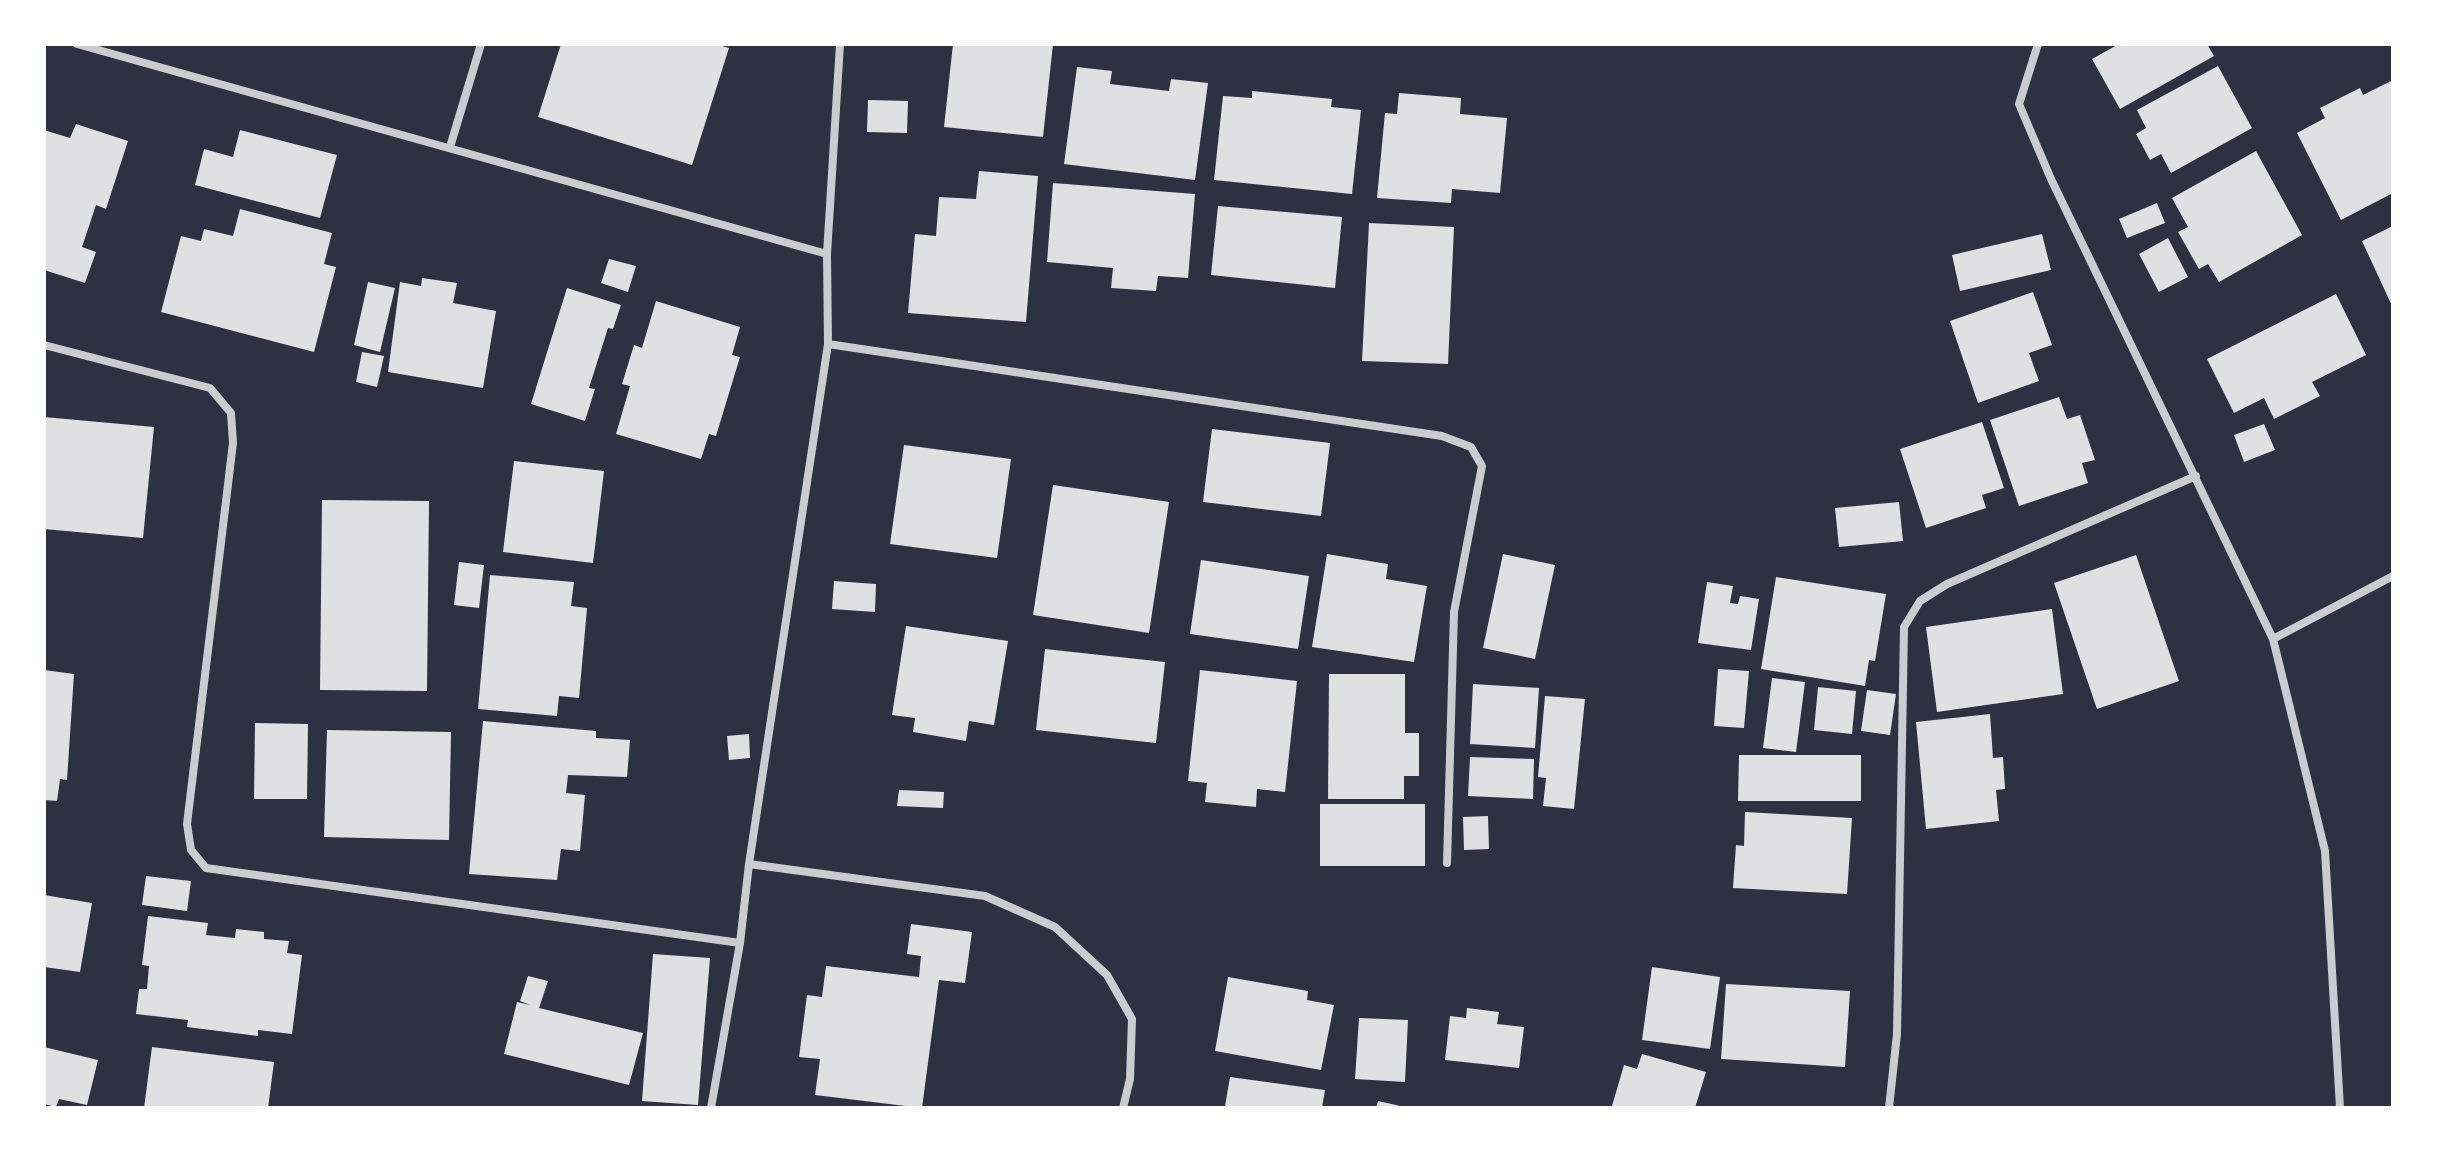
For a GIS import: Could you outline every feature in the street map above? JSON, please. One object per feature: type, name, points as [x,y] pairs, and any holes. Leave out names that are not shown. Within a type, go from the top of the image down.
[{"type":"street","points":[[77,44],[827,254]]},
{"type":"street","points":[[450,147],[481,44]]},
{"type":"street","points":[[711,1108],[740,943],[749,864],[828,344],[827,254],[840,44]]},
{"type":"street","points":[[2038,44],[2019,104],[2051,179],[2273,639],[2325,851],[2340,1108]]},
{"type":"street","points":[[828,344],[1442,436],[1471,447],[1482,466],[1454,612],[1447,863]]},
{"type":"street","points":[[44,345],[210,388],[231,413],[233,443],[187,824],[191,850],[206,868],[740,943]]},
{"type":"street","points":[[1889,1108],[1897,1034],[1904,627],[1920,601],[1947,584],[2196,476]]},
{"type":"street","points":[[2273,639],[2393,576]]},
{"type":"street","points":[[749,864],[985,896],[1055,927],[1107,975],[1132,1019],[1130,1079],[1123,1108]]},
{"type":"building","points":[[561,44],[715,44],[729,48],[692,165],[538,117]]},
{"type":"building","points":[[953,44],[1053,44],[1043,137],[944,127]]},
{"type":"building","points":[[2119,44],[2207,44],[2214,56],[2120,109],[2092,59]]},
{"type":"building","points":[[2218,66],[2252,128],[2171,173],[2161,154],[2150,160],[2136,134],[2146,128],[2137,110]]},
{"type":"building","points":[[1077,67],[1112,71],[1110,84],[1169,91],[1171,79],[1208,83],[1195,180],[1064,164]]},
{"type":"building","points":[[2393,80],[2393,193],[2341,220],[2297,133],[2325,118],[2320,108],[2360,88],[2363,95]]},
{"type":"building","points":[[1252,91],[1332,99],[1331,107],[1361,110],[1352,194],[1214,180],[1223,96],[1252,98]]},
{"type":"building","points":[[1399,93],[1461,98],[1460,114],[1507,118],[1500,193],[1452,189],[1451,203],[1377,198],[1385,113],[1397,114]]},
{"type":"building","points":[[868,100],[908,101],[907,133],[867,132]]},
{"type":"building","points":[[76,124],[128,141],[106,209],[96,205],[82,247],[96,252],[85,283],[44,270],[44,130],[70,138]]},
{"type":"building","points":[[240,130],[337,155],[320,218],[195,185],[204,149],[233,157]]},
{"type":"building","points":[[2256,151],[2302,235],[2219,282],[2208,264],[2199,269],[2178,232],[2188,227],[2172,198]]},
{"type":"building","points":[[979,171],[1038,176],[1026,322],[908,313],[915,234],[936,236],[939,197],[976,199]]},
{"type":"building","points":[[1053,183],[1195,194],[1188,278],[1158,276],[1156,291],[1111,288],[1113,268],[1047,262]]},
{"type":"building","points":[[2157,203],[2165,223],[2127,238],[2119,219]]},
{"type":"building","points":[[1218,206],[1342,217],[1335,288],[1211,275]]},
{"type":"building","points":[[240,209],[332,233],[324,264],[336,267],[314,352],[161,312],[181,236],[201,241],[204,229],[233,236]]},
{"type":"building","points":[[1369,223],[1454,227],[1448,364],[1362,361]]},
{"type":"building","points":[[2393,226],[2393,308],[2362,241]]},
{"type":"building","points":[[2042,234],[2051,270],[1960,291],[1952,255]]},
{"type":"building","points":[[2168,238],[2188,277],[2159,292],[2139,254]]},
{"type":"building","points":[[609,259],[636,266],[628,292],[601,283]]},
{"type":"building","points":[[422,278],[457,283],[453,303],[496,311],[483,388],[388,372],[400,282],[421,286]]},
{"type":"building","points":[[368,282],[395,288],[380,352],[354,345]]},
{"type":"building","points":[[567,288],[621,305],[613,329],[608,328],[589,388],[595,389],[585,421],[531,404]]},
{"type":"building","points":[[2033,292],[2052,345],[2029,353],[2039,381],[1978,403],[1950,321]]},
{"type":"building","points":[[2336,294],[2366,355],[2312,382],[2320,396],[2274,419],[2264,398],[2234,413],[2207,359]]},
{"type":"building","points":[[656,301],[740,327],[732,355],[740,357],[716,436],[709,434],[701,459],[616,434],[630,386],[622,384],[634,345],[642,348]]},
{"type":"building","points":[[362,352],[384,356],[377,387],[356,382]]},
{"type":"building","points":[[2059,397],[2067,419],[2080,415],[2095,460],[2082,463],[2088,483],[2019,506],[1990,420]]},
{"type":"building","points":[[44,417],[154,427],[143,538],[44,529]]},
{"type":"building","points":[[1982,422],[2004,488],[1982,495],[1986,508],[1926,528],[1900,449]]},
{"type":"building","points":[[2264,424],[2275,450],[2244,462],[2234,435]]},
{"type":"building","points":[[1212,429],[1330,443],[1321,516],[1203,502]]},
{"type":"building","points":[[904,445],[1011,459],[997,558],[890,544]]},
{"type":"building","points":[[514,461],[604,471],[593,563],[503,552]]},
{"type":"building","points":[[1053,485],[1169,502],[1149,633],[1033,615]]},
{"type":"building","points":[[322,500],[429,501],[427,691],[320,690]]},
{"type":"building","points":[[1899,502],[1903,541],[1839,547],[1835,508]]},
{"type":"building","points":[[1327,554],[1388,564],[1386,579],[1427,586],[1414,662],[1312,647]]},
{"type":"building","points":[[1503,554],[1555,565],[1535,659],[1483,648]]},
{"type":"building","points":[[2136,555],[2179,681],[2097,709],[2054,583]]},
{"type":"building","points":[[1201,560],[1309,576],[1298,649],[1190,634]]},
{"type":"building","points":[[459,562],[484,565],[479,608],[454,605]]},
{"type":"building","points":[[490,575],[574,582],[571,606],[587,608],[579,698],[559,696],[557,716],[478,709]]},
{"type":"building","points":[[1776,577],[1886,594],[1875,661],[1869,660],[1865,686],[1761,669]]},
{"type":"building","points":[[834,581],[876,584],[875,612],[832,609]]},
{"type":"building","points":[[1707,582],[1733,586],[1730,603],[1738,604],[1740,596],[1759,599],[1751,650],[1698,643]]},
{"type":"building","points":[[2052,609],[2063,694],[1937,712],[1926,627]]},
{"type":"building","points":[[906,626],[1008,641],[994,725],[969,721],[966,741],[913,732],[915,718],[892,715]]},
{"type":"building","points":[[1045,649],[1165,662],[1156,743],[1036,730]]},
{"type":"building","points":[[1718,669],[1749,671],[1744,728],[1714,726]]},
{"type":"building","points":[[44,670],[74,674],[67,780],[60,779],[57,801],[44,800]]},
{"type":"building","points":[[1200,670],[1297,681],[1285,792],[1257,789],[1256,807],[1205,802],[1207,783],[1188,781]]},
{"type":"building","points":[[1329,674],[1405,674],[1405,733],[1419,733],[1419,776],[1404,776],[1404,799],[1328,799]]},
{"type":"building","points":[[1772,678],[1805,682],[1796,752],[1763,748]]},
{"type":"building","points":[[1473,684],[1539,688],[1535,748],[1470,744]]},
{"type":"building","points":[[1818,687],[1856,691],[1852,734],[1814,730]]},
{"type":"building","points":[[1867,690],[1896,694],[1890,735],[1861,731]]},
{"type":"building","points":[[1545,696],[1585,699],[1574,809],[1543,806],[1546,778],[1538,777]]},
{"type":"building","points":[[1990,714],[1993,758],[2003,757],[2005,789],[1996,790],[1999,821],[1926,829],[1916,722]]},
{"type":"building","points":[[483,721],[596,731],[596,738],[630,740],[627,777],[568,775],[566,793],[585,795],[580,851],[561,849],[557,880],[469,874]]},
{"type":"building","points":[[255,723],[308,724],[307,799],[254,799]]},
{"type":"building","points":[[327,730],[451,732],[449,840],[324,837]]},
{"type":"building","points":[[749,734],[750,758],[729,760],[727,736]]},
{"type":"building","points":[[1739,755],[1861,755],[1861,801],[1738,801]]},
{"type":"building","points":[[1470,757],[1534,759],[1533,799],[1468,796]]},
{"type":"building","points":[[899,790],[944,792],[943,808],[897,806]]},
{"type":"building","points":[[1320,804],[1425,804],[1425,866],[1320,866]]},
{"type":"building","points":[[1745,812],[1852,818],[1847,894],[1733,888],[1736,845],[1744,846]]},
{"type":"building","points":[[1488,816],[1489,849],[1464,850],[1463,817]]},
{"type":"building","points":[[146,876],[191,881],[187,911],[142,905]]},
{"type":"building","points":[[44,895],[92,903],[80,972],[44,967]]},
{"type":"building","points":[[148,916],[208,923],[206,935],[235,938],[236,929],[264,932],[264,939],[289,941],[287,953],[302,955],[292,1034],[258,1030],[258,1036],[187,1027],[188,1020],[136,1014],[139,989],[147,989],[149,966],[142,965]]},
{"type":"building","points":[[911,924],[972,932],[965,983],[939,980],[922,1108],[815,1095],[820,1059],[799,1057],[807,995],[822,997],[826,966],[919,977],[921,956],[907,954]]},
{"type":"building","points":[[653,954],[710,958],[698,1105],[642,1101]]},
{"type":"building","points":[[1652,967],[1720,977],[1710,1049],[1642,1040]]},
{"type":"building","points":[[528,976],[548,981],[539,1008],[643,1033],[629,1085],[504,1054],[517,1002],[530,1005],[520,1001]]},
{"type":"building","points":[[1228,977],[1308,991],[1307,1000],[1334,1005],[1321,1070],[1215,1051]]},
{"type":"building","points":[[1726,984],[1850,991],[1845,1067],[1721,1059]]},
{"type":"building","points":[[1467,1008],[1499,1012],[1497,1024],[1524,1027],[1519,1068],[1445,1060],[1450,1016],[1466,1018]]},
{"type":"building","points":[[1359,1018],[1408,1020],[1405,1082],[1355,1079]]},
{"type":"building","points":[[44,1047],[98,1060],[87,1105],[59,1099],[56,1107],[44,1104]]},
{"type":"building","points":[[152,1047],[274,1062],[268,1108],[144,1108]]},
{"type":"building","points":[[1642,1054],[1706,1072],[1695,1108],[1612,1106],[1624,1065],[1637,1069]]},
{"type":"building","points":[[1230,1077],[1325,1090],[1322,1108],[1225,1106]]},
{"type":"building","points":[[1378,1101],[1405,1107],[1405,1108],[1376,1108]]}]
